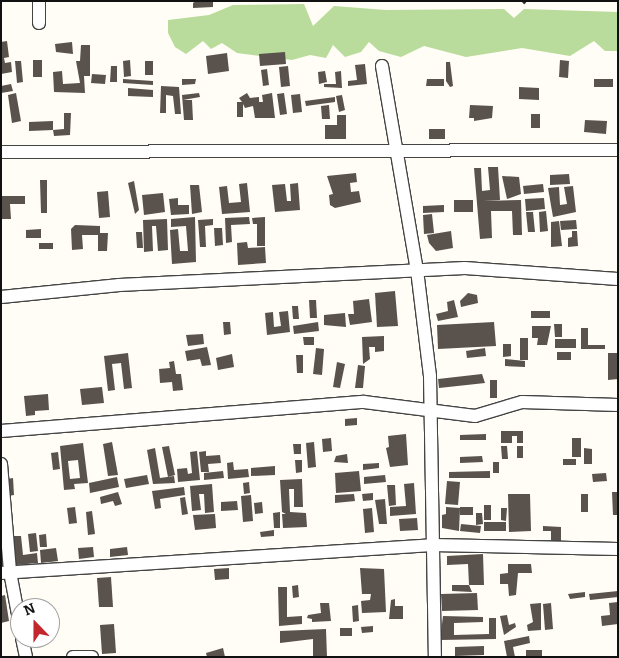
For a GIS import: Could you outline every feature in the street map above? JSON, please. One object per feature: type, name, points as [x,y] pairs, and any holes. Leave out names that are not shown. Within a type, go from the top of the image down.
[{"type":"street","points":[[39,1],[39,23]]},
{"type":"street","points":[[382,66],[398,150],[417,270],[432,410],[432,545],[435,657]]},
{"type":"street","points":[[1,152],[618,150]]},
{"type":"street","points":[[1,297],[118,285],[465,268],[618,279]]},
{"type":"street","points":[[1,430],[364,402],[475,416],[522,402],[618,405]]},
{"type":"street","points":[[1,464],[6,572],[13,598]]},
{"type":"street","points":[[6,572],[432,545],[618,549]]},
{"type":"street","points":[[73,657],[92,657]]},
{"type":"green space","points":[[304,4],[313,26],[334,6],[386,10],[504,9],[514,18],[524,9],[618,12],[618,51],[605,51],[594,41],[570,56],[522,48],[466,57],[424,46],[401,57],[379,51],[369,42],[361,52],[345,57],[333,45],[326,58],[310,55],[292,60],[237,53],[222,43],[211,49],[203,41],[186,54],[175,47],[168,33],[168,20],[209,15],[233,5]]},
{"type":"building","points":[[196,1],[213,1],[213,7],[193,8],[193,3]]},
{"type":"building","points":[[7,41],[9,57],[4,58],[5,63],[11,62],[12,72],[1,74],[1,42]]},
{"type":"building","points":[[72,42],[73,54],[56,52],[55,44]]},
{"type":"building","points":[[81,45],[90,45],[90,76],[84,76],[85,93],[54,92],[53,72],[62,71],[63,84],[80,83],[76,61],[80,61]]},
{"type":"building","points":[[285,52],[286,64],[260,66],[259,54]]},
{"type":"building","points":[[227,53],[229,71],[208,74],[206,56]]},
{"type":"building","points":[[33,60],[42,60],[42,77],[33,77]]},
{"type":"building","points":[[130,60],[131,76],[124,77],[123,61]]},
{"type":"building","points":[[560,60],[569,61],[568,78],[559,77]]},
{"type":"building","points":[[15,61],[21,61],[23,82],[17,83]]},
{"type":"building","points":[[145,61],[153,61],[153,75],[145,75]]},
{"type":"building","points":[[446,62],[450,62],[453,86],[450,87],[446,81]]},
{"type":"building","points":[[365,64],[367,84],[348,86],[348,81],[357,80],[355,65]]},
{"type":"building","points":[[111,66],[117,66],[117,82],[110,82]]},
{"type":"building","points":[[288,66],[290,86],[281,87],[279,67]]},
{"type":"building","points":[[267,69],[269,85],[263,86],[261,70]]},
{"type":"building","points":[[325,71],[327,82],[319,84],[318,72]]},
{"type":"building","points":[[341,71],[342,88],[324,87],[324,84],[336,84],[335,72]]},
{"type":"building","points":[[92,74],[106,75],[105,84],[91,83]]},
{"type":"building","points":[[123,79],[153,81],[153,85],[123,83]]},
{"type":"building","points":[[182,79],[196,79],[195,84],[182,85]]},
{"type":"building","points":[[427,79],[444,79],[444,86],[426,86]]},
{"type":"building","points":[[594,79],[613,79],[613,87],[594,87]]},
{"type":"building","points":[[11,84],[13,91],[1,93],[1,86]]},
{"type":"building","points":[[161,86],[179,87],[181,114],[175,114],[173,96],[166,95],[166,113],[160,113]]},
{"type":"building","points":[[519,87],[539,88],[539,100],[519,99]]},
{"type":"building","points":[[128,88],[153,90],[153,97],[128,96]]},
{"type":"building","points":[[16,93],[21,121],[12,123],[8,95]]},
{"type":"building","points":[[199,93],[200,97],[183,100],[192,100],[193,120],[184,120],[182,95]]},
{"type":"building","points":[[247,93],[250,98],[259,97],[259,102],[263,102],[262,95],[272,93],[275,118],[255,118],[253,106],[245,108],[243,104],[243,117],[237,117],[237,102],[242,102],[239,98]]},
{"type":"building","points":[[284,93],[287,114],[280,115],[277,94]]},
{"type":"building","points":[[300,94],[302,112],[293,113],[291,95]]},
{"type":"building","points":[[342,95],[345,110],[339,112],[336,96]]},
{"type":"building","points":[[335,97],[335,102],[306,106],[305,101]]},
{"type":"building","points":[[329,105],[330,119],[322,119],[321,106]]},
{"type":"building","points":[[470,105],[493,106],[492,118],[474,121],[474,118],[469,118]]},
{"type":"building","points":[[64,113],[71,113],[70,135],[54,136],[53,130],[64,129]]},
{"type":"building","points":[[531,114],[540,114],[540,128],[531,128]]},
{"type":"building","points":[[337,115],[346,115],[346,139],[325,139],[325,125],[337,125]]},
{"type":"building","points":[[585,120],[607,121],[606,134],[584,132]]},
{"type":"building","points":[[53,121],[53,130],[29,131],[29,122]]},
{"type":"building","points":[[429,129],[445,129],[445,139],[429,139]]},
{"type":"building","points":[[488,167],[498,167],[500,200],[483,201],[521,200],[522,235],[513,235],[512,211],[491,211],[492,238],[480,239],[474,168],[481,168],[482,191],[490,190]]},
{"type":"building","points":[[356,173],[357,182],[350,183],[351,192],[359,191],[361,202],[335,208],[330,205],[329,195],[333,194],[327,176]]},
{"type":"building","points":[[569,174],[570,184],[550,185],[550,175]]},
{"type":"building","points":[[502,176],[519,177],[521,194],[507,199]]},
{"type":"building","points":[[40,180],[47,180],[47,213],[41,213]]},
{"type":"building","points":[[134,181],[139,210],[135,214],[128,183]]},
{"type":"building","points":[[247,183],[250,212],[222,214],[219,187],[227,186],[229,203],[241,202],[239,184]]},
{"type":"building","points":[[298,183],[300,210],[275,212],[272,185],[285,184],[287,201],[291,201],[290,184]]},
{"type":"building","points":[[543,184],[544,192],[524,194],[523,186]]},
{"type":"building","points":[[190,185],[199,185],[202,212],[192,214]]},
{"type":"building","points":[[573,186],[576,212],[553,217],[548,188],[559,187],[560,205],[567,204],[564,187]]},
{"type":"building","points":[[108,191],[110,217],[99,218],[97,192]]},
{"type":"building","points":[[163,193],[165,212],[144,215],[142,195]]},
{"type":"building","points":[[2,196],[25,196],[25,204],[10,204],[11,219],[2,219]]},
{"type":"building","points":[[178,198],[178,205],[189,205],[189,214],[171,215],[169,199]]},
{"type":"building","points":[[544,198],[545,209],[526,211],[525,199]]},
{"type":"building","points":[[454,200],[473,200],[473,212],[454,212]]},
{"type":"building","points":[[444,205],[444,212],[423,213],[423,206]]},
{"type":"building","points":[[546,211],[548,231],[540,232],[539,212]]},
{"type":"building","points":[[526,212],[533,212],[535,232],[528,232]]},
{"type":"building","points":[[432,214],[434,233],[424,234],[423,215]]},
{"type":"building","points":[[195,217],[196,262],[172,264],[170,230],[178,229],[180,251],[188,251],[186,226],[171,227],[171,219]]},
{"type":"building","points":[[249,217],[250,224],[231,225],[232,242],[226,243],[225,218]]},
{"type":"building","points":[[265,217],[265,246],[257,246],[257,224],[253,224],[252,218]]},
{"type":"building","points":[[167,219],[168,250],[158,251],[156,226],[152,226],[153,251],[144,252],[143,220]]},
{"type":"building","points":[[213,219],[213,225],[205,226],[206,247],[200,247],[198,220]]},
{"type":"building","points":[[576,220],[577,229],[561,230],[560,221]]},
{"type":"building","points":[[559,221],[562,246],[551,247],[551,222]]},
{"type":"building","points":[[75,225],[100,226],[100,233],[108,233],[107,251],[98,251],[98,235],[82,235],[83,249],[72,250],[71,229]]},
{"type":"building","points":[[214,228],[222,228],[223,245],[215,246]]},
{"type":"building","points":[[41,229],[41,238],[26,238],[26,230]]},
{"type":"building","points":[[451,231],[453,248],[436,251],[429,243],[427,235]]},
{"type":"building","points":[[572,231],[577,231],[578,246],[568,247],[568,238],[572,237]]},
{"type":"building","points":[[136,232],[142,232],[143,248],[137,248]]},
{"type":"building","points":[[247,242],[248,248],[265,247],[266,263],[238,265],[237,243]]},
{"type":"building","points":[[39,243],[53,243],[53,249],[39,249]]},
{"type":"building","points":[[395,291],[398,326],[377,327],[375,293]]},
{"type":"building","points":[[468,293],[477,295],[478,303],[461,307],[460,301]]},
{"type":"building","points":[[369,299],[372,322],[350,325],[348,314],[354,314],[353,301]]},
{"type":"building","points":[[309,300],[316,300],[317,318],[310,318]]},
{"type":"building","points":[[454,300],[458,317],[438,321],[436,314],[448,311],[447,302]]},
{"type":"building","points":[[292,306],[298,306],[299,319],[293,319]]},
{"type":"building","points":[[288,311],[290,332],[267,335],[265,313],[273,312],[274,327],[281,326],[279,312]]},
{"type":"building","points":[[531,311],[550,311],[550,318],[531,318]]},
{"type":"building","points":[[345,313],[346,327],[324,325],[324,315]]},
{"type":"building","points":[[223,322],[230,322],[231,334],[224,335]]},
{"type":"building","points":[[318,322],[319,331],[294,334],[293,326]]},
{"type":"building","points":[[494,322],[496,346],[438,349],[437,325]]},
{"type":"building","points":[[554,324],[562,324],[562,337],[555,337]]},
{"type":"building","points":[[532,326],[551,326],[547,345],[537,345],[538,338],[532,338]]},
{"type":"building","points":[[581,328],[588,328],[588,345],[605,345],[605,349],[581,349]]},
{"type":"building","points":[[203,334],[204,344],[188,346],[186,335]]},
{"type":"building","points":[[384,336],[384,351],[375,352],[375,347],[369,347],[370,359],[363,364],[362,337]]},
{"type":"building","points":[[303,337],[314,337],[314,345],[304,345]]},
{"type":"building","points":[[520,338],[528,338],[528,360],[520,360]]},
{"type":"building","points":[[555,339],[576,339],[576,348],[555,348]]},
{"type":"building","points":[[503,344],[511,344],[511,356],[503,357]]},
{"type":"building","points":[[207,347],[211,365],[202,366],[200,359],[187,361],[185,351]]},
{"type":"building","points":[[316,348],[324,349],[322,375],[313,374]]},
{"type":"building","points":[[485,348],[486,356],[467,358],[466,351]]},
{"type":"building","points":[[557,352],[571,352],[571,360],[557,360]]},
{"type":"building","points":[[128,353],[132,388],[124,389],[121,363],[112,364],[115,390],[108,391],[104,356]]},
{"type":"building","points":[[608,353],[618,353],[618,379],[608,380]]},
{"type":"building","points":[[232,354],[234,367],[218,370],[216,358]]},
{"type":"building","points":[[296,355],[303,355],[303,373],[297,373]]},
{"type":"building","points":[[505,359],[525,361],[525,367],[505,366]]},
{"type":"building","points":[[174,361],[176,374],[181,374],[183,390],[173,391],[172,382],[160,383],[159,369],[170,368],[169,362]]},
{"type":"building","points":[[337,362],[345,364],[340,388],[333,387]]},
{"type":"building","points":[[358,365],[365,366],[363,388],[355,388]]},
{"type":"building","points":[[482,374],[485,383],[439,388],[438,379]]},
{"type":"building","points":[[490,380],[497,380],[497,398],[490,398]]},
{"type":"building","points":[[102,387],[104,403],[82,405],[80,389]]},
{"type":"building","points":[[48,394],[49,410],[35,411],[35,415],[26,416],[24,396]]},
{"type":"building","points":[[357,418],[357,425],[345,426],[345,419]]},
{"type":"building","points":[[501,431],[523,431],[523,443],[517,443],[517,436],[512,436],[512,443],[501,443]]},
{"type":"building","points":[[406,434],[408,465],[390,467],[386,448],[389,447],[388,436]]},
{"type":"building","points":[[486,434],[486,440],[460,440],[460,435]]},
{"type":"building","points":[[331,438],[332,451],[323,452],[322,439]]},
{"type":"building","points":[[572,438],[581,438],[581,457],[572,457]]},
{"type":"building","points":[[112,442],[118,475],[108,476],[103,444]]},
{"type":"building","points":[[314,442],[316,467],[308,468],[306,443]]},
{"type":"building","points":[[83,443],[88,483],[74,484],[75,489],[64,490],[60,446]],"holes":[[[78,460],[80,478],[70,479],[68,461]]]},
{"type":"building","points":[[293,444],[301,444],[301,454],[294,454]]},
{"type":"building","points":[[169,446],[175,475],[168,477],[162,447]]},
{"type":"building","points":[[501,446],[507,446],[508,459],[502,459]]},
{"type":"building","points":[[517,446],[523,446],[523,458],[517,458]]},
{"type":"building","points":[[155,448],[160,478],[174,476],[175,483],[153,484],[147,450]]},
{"type":"building","points":[[584,448],[592,449],[592,464],[584,464]]},
{"type":"building","points":[[197,451],[200,480],[178,482],[177,469],[187,468],[188,474],[192,473],[190,452]]},
{"type":"building","points":[[206,451],[206,456],[220,455],[221,463],[208,464],[209,472],[201,472],[199,452]]},
{"type":"building","points":[[58,452],[60,469],[53,470],[51,453]]},
{"type":"building","points":[[347,454],[348,463],[334,462],[336,456]]},
{"type":"building","points":[[482,456],[483,462],[460,463],[460,457]]},
{"type":"building","points":[[563,459],[576,459],[576,465],[563,465]]},
{"type":"building","points":[[295,460],[302,460],[302,472],[296,473]]},
{"type":"building","points":[[233,462],[234,470],[248,469],[249,477],[228,479],[227,463]]},
{"type":"building","points":[[493,462],[499,462],[499,473],[493,473]]},
{"type":"building","points":[[379,463],[379,468],[363,470],[363,464]]},
{"type":"building","points":[[275,466],[275,475],[251,476],[251,468]]},
{"type":"building","points":[[223,471],[224,478],[204,480],[204,473]]},
{"type":"building","points":[[359,471],[361,491],[336,493],[335,473]]},
{"type":"building","points":[[490,471],[490,478],[449,478],[449,472]]},
{"type":"building","points":[[606,473],[607,481],[593,482],[592,474]]},
{"type":"building","points":[[147,475],[149,484],[126,488],[124,479]]},
{"type":"building","points":[[385,475],[386,482],[364,484],[364,477]]},
{"type":"building","points":[[117,477],[119,487],[90,493],[89,483]]},
{"type":"building","points":[[13,478],[14,495],[8,496],[7,479]]},
{"type":"building","points":[[302,479],[303,507],[294,507],[294,489],[289,489],[290,512],[306,513],[307,527],[283,528],[282,514],[286,514],[282,512],[280,480]]},
{"type":"building","points":[[447,481],[460,482],[458,505],[445,504]]},
{"type":"building","points":[[249,482],[250,493],[244,494],[243,483]]},
{"type":"building","points":[[414,483],[416,514],[390,516],[390,507],[406,506],[404,484]]},
{"type":"building","points":[[212,484],[214,512],[205,513],[204,494],[199,494],[201,510],[192,511],[190,486]]},
{"type":"building","points":[[387,485],[395,485],[396,505],[389,506]]},
{"type":"building","points":[[184,487],[185,495],[160,499],[161,508],[155,509],[152,491]]},
{"type":"building","points":[[118,492],[122,504],[115,506],[113,501],[101,504],[100,497]]},
{"type":"building","points":[[612,492],[618,492],[618,515],[613,515]]},
{"type":"building","points":[[373,493],[373,500],[363,501],[362,494]]},
{"type":"building","points":[[354,494],[355,501],[335,503],[335,495]]},
{"type":"building","points":[[508,494],[530,494],[531,531],[509,532]]},
{"type":"building","points":[[581,494],[588,494],[588,512],[581,512]]},
{"type":"building","points":[[251,495],[253,521],[243,522],[241,496]]},
{"type":"building","points":[[185,497],[188,514],[182,515],[180,498]]},
{"type":"building","points":[[385,499],[387,524],[379,524],[375,500]]},
{"type":"building","points":[[237,501],[238,510],[221,511],[221,502]]},
{"type":"building","points":[[262,502],[263,513],[255,514],[254,503]]},
{"type":"building","points":[[484,505],[491,505],[491,520],[484,520]]},
{"type":"building","points":[[75,507],[77,523],[69,524],[67,508]]},
{"type":"building","points":[[446,507],[460,508],[459,531],[442,528],[442,515],[446,514]]},
{"type":"building","points":[[460,507],[473,507],[473,515],[460,515]]},
{"type":"building","points":[[372,508],[374,532],[365,533],[363,509]]},
{"type":"building","points":[[501,508],[507,508],[506,521],[501,520]]},
{"type":"building","points":[[92,511],[95,534],[88,535],[86,512]]},
{"type":"building","points":[[280,512],[280,528],[274,528],[273,513]]},
{"type":"building","points":[[476,513],[482,513],[483,524],[476,525]]},
{"type":"building","points":[[215,514],[216,528],[195,530],[193,515]]},
{"type":"building","points":[[417,518],[418,530],[400,531],[399,519]]},
{"type":"building","points":[[484,522],[506,522],[506,531],[484,531]]},
{"type":"building","points":[[461,524],[481,526],[480,533],[460,531]]},
{"type":"building","points":[[543,526],[561,527],[561,541],[551,541],[551,531],[543,531]]},
{"type":"building","points":[[274,530],[274,536],[261,537],[260,532]]},
{"type":"building","points":[[36,533],[38,551],[30,552],[28,534]]},
{"type":"building","points":[[46,534],[47,547],[40,547],[39,535]]},
{"type":"building","points":[[13,536],[21,536],[23,555],[37,553],[38,563],[16,565]]},
{"type":"building","points":[[93,547],[94,557],[79,559],[78,548]]},
{"type":"building","points":[[127,547],[128,555],[110,557],[110,549]]},
{"type":"building","points":[[56,548],[58,561],[41,563],[40,550]]},
{"type":"building","points":[[483,554],[484,585],[469,585],[468,564],[447,565],[447,556]]},
{"type":"building","points":[[508,564],[531,564],[532,573],[518,573],[516,595],[509,596],[508,584],[500,584],[500,574],[508,573]]},
{"type":"building","points":[[229,568],[229,579],[215,580],[214,569]]},
{"type":"building","points":[[360,568],[384,569],[386,612],[362,613],[361,601],[370,600],[371,594],[362,594]]},
{"type":"building","points":[[111,577],[113,607],[99,607],[97,578]]},
{"type":"building","points":[[298,585],[299,597],[293,598],[292,586]]},
{"type":"building","points":[[452,585],[469,585],[472,592],[452,591]]},
{"type":"building","points":[[278,587],[287,587],[287,617],[302,616],[302,624],[279,626]]},
{"type":"building","points":[[618,591],[618,597],[590,600],[589,594]]},
{"type":"building","points":[[585,592],[585,597],[570,599],[568,594]]},
{"type":"building","points":[[477,593],[478,610],[442,611],[441,594]]},
{"type":"building","points":[[5,595],[9,621],[1,623],[1,596]]},
{"type":"building","points":[[395,599],[395,606],[403,606],[403,619],[389,619],[391,600]]},
{"type":"building","points":[[618,602],[618,624],[602,626],[601,616],[610,615],[609,603]]},
{"type":"building","points":[[320,603],[329,603],[331,621],[312,622],[312,619],[307,618],[308,615],[321,613]]},
{"type":"building","points":[[541,603],[541,630],[528,631],[527,625],[533,622],[530,604]]},
{"type":"building","points":[[551,603],[553,629],[545,630],[543,604]]},
{"type":"building","points":[[358,605],[359,621],[353,622],[352,606]]},
{"type":"building","points":[[507,615],[509,625],[515,623],[516,627],[504,635],[500,616]]},
{"type":"building","points":[[443,616],[483,617],[483,622],[454,623],[454,635],[489,634],[489,618],[496,618],[496,639],[440,640]]},
{"type":"building","points":[[114,624],[116,653],[102,654],[100,625]]},
{"type":"building","points":[[373,626],[373,632],[362,633],[361,627]]},
{"type":"building","points":[[340,628],[352,628],[352,636],[340,636]]},
{"type":"building","points":[[326,629],[327,657],[313,657],[313,639],[280,643],[280,631]]},
{"type":"building","points":[[529,636],[530,643],[513,647],[515,657],[507,657],[504,641]]},
{"type":"building","points":[[484,646],[484,655],[455,656],[455,647]]},
{"type":"building","points":[[223,648],[225,657],[207,657],[206,653]]},
{"type":"building","points":[[526,650],[542,650],[542,656],[526,657]]}]
